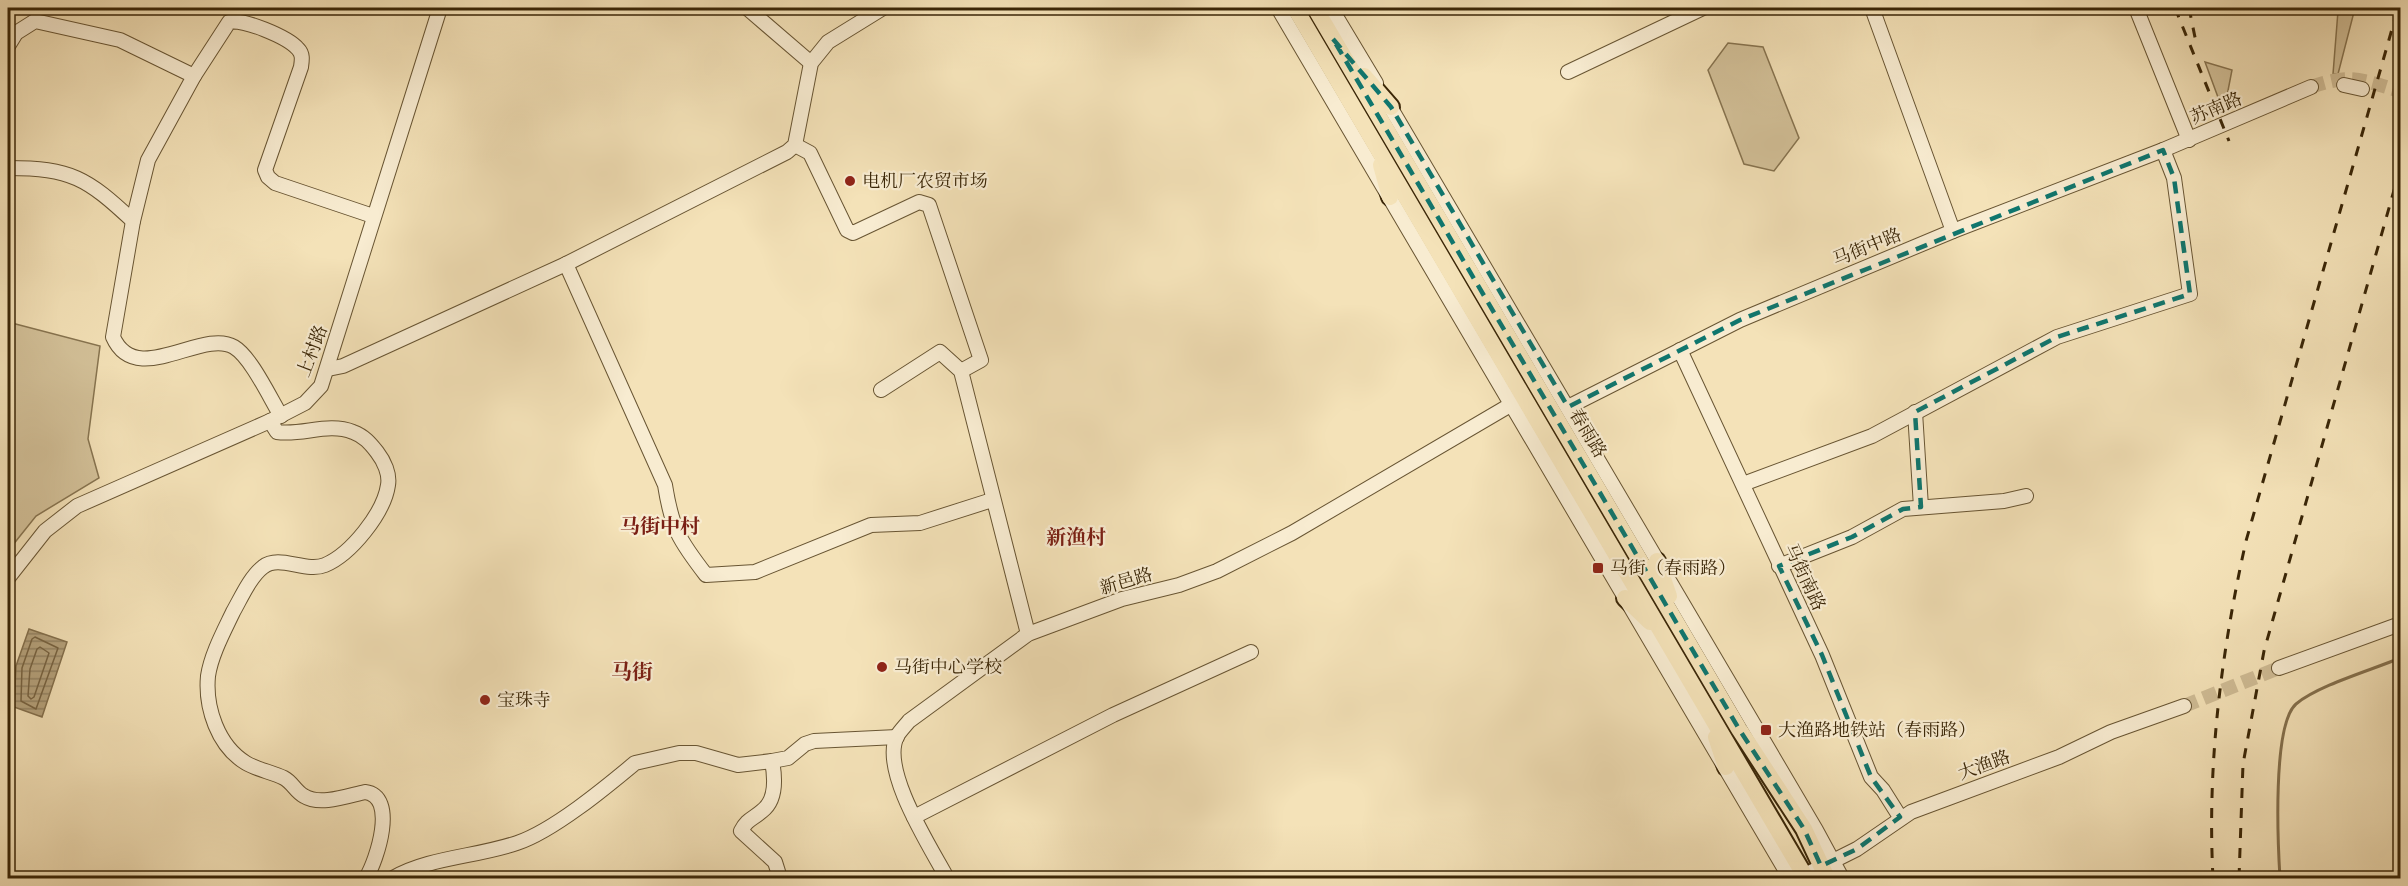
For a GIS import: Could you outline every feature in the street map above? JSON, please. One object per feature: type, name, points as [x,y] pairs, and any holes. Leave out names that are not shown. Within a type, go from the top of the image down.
[{"type":"main road","name":"春雨路","points":[[1295,8],[1704,702],[1800,878]]},
{"type":"main road","name":"春雨路","points":[[1315,8],[1739,729],[1771,775],[1827,868]]},
{"type":"main road","points":[[1333,39],[1391,107]]},
{"type":"main road","points":[[1375,144],[1389,197]]},
{"type":"main road","points":[[1657,561],[1678,625]]},
{"type":"main road","points":[[1625,597],[1666,638]]},
{"type":"main road","points":[[1704,702],[1726,766]]},
{"type":"main road","points":[[1771,775],[1816,830]]},
{"type":"street","name":"上村路","points":[[8,578],[45,531],[77,506],[276,418],[305,403],[321,386],[440,8]]},
{"type":"street","points":[[747,8],[811,63]]},
{"type":"street","points":[[328,369],[343,366],[566,264],[726,185],[787,152],[795,145],[811,63],[828,42],[883,8]]},
{"type":"street","points":[[1278,8],[1726,766],[1800,878]]},
{"type":"street","points":[[1331,8],[1816,830],[1827,868],[1842,879]]},
{"type":"street","points":[[1568,72],[1703,8]]},
{"type":"street","points":[[1872,8],[1953,231]]},
{"type":"street","points":[[2136,8],[2188,140]]},
{"type":"street","points":[[366,879],[377,850],[383,815],[380,799],[374,793],[365,792],[314,802],[286,779],[248,764],[237,756],[220,736],[212,712],[208,674],[229,621],[252,580],[262,568],[271,562],[311,567],[324,565],[346,551],[363,534],[385,500],[389,483],[386,468],[368,440],[352,431],[309,429],[292,435],[278,432],[276,418],[244,356],[236,348],[219,341],[151,358],[124,351],[116,344],[113,337],[133,220],[148,160],[194,76],[221,31],[229,22],[237,20],[297,48],[302,57],[301,67],[270,151],[265,170],[268,177],[275,183],[373,216]]},
{"type":"street","points":[[8,46],[16,33],[35,21],[120,40],[194,76]]},
{"type":"street","points":[[2344,85],[2362,89]]},
{"type":"street","name":"苏南路","points":[[2188,140],[2311,92]]},
{"type":"street","name":"马街中路","points":[[1568,407],[1740,320],[1953,231],[2188,140]]},
{"type":"street","points":[[795,145],[810,153],[848,231],[853,233],[919,202],[929,204],[981,360],[962,371]]},
{"type":"street","points":[[1743,484],[1872,436],[2057,336],[2190,294],[2174,178],[2163,150]]},
{"type":"street","points":[[8,168],[43,168],[78,178],[105,194],[133,220]]},
{"type":"street","points":[[566,264],[661,474],[670,519],[683,546],[706,575],[755,572],[871,525],[920,523],[992,500]]},
{"type":"street","name":"马街南路","points":[[1680,350],[1822,655],[1871,777],[1883,790],[1900,817]]},
{"type":"street","points":[[881,390],[940,352],[962,371],[992,500],[1028,634]]},
{"type":"street","name":"新邑路","points":[[897,737],[909,722],[1028,634],[1122,599],[1179,585],[1217,571],[1292,533],[1512,404]]},
{"type":"street","points":[[1915,412],[1921,507]]},
{"type":"street","points":[[1779,566],[1852,537],[1903,509],[2004,501],[2026,496]]},
{"type":"street","points":[[2279,668],[2400,624]]},
{"type":"street","points":[[914,817],[1113,715],[1251,652]]},
{"type":"street","name":"大渔路","points":[[1800,878],[1827,868],[1900,817],[2059,757],[2111,732],[2184,706]]},
{"type":"street","points":[[393,879],[409,869],[517,843],[540,833],[635,763],[653,757],[696,753],[738,765],[788,758],[805,744],[814,741],[897,737],[896,767],[914,817],[947,879]]},
{"type":"street","points":[[772,761],[776,783],[764,810],[746,820],[741,831],[775,862],[780,879]]},
{"type":"highlighted area","points":[[1333,39],[1391,107],[1568,407],[1740,320],[2163,150],[2174,178],[2190,294],[2057,337],[1915,412],[1921,507],[1903,509],[1852,537],[1779,566],[1822,655],[1871,777],[1900,817],[1857,849],[1821,866],[1804,829],[1739,729]]},
{"type":"shaded area","points":[[2338,11],[2354,12],[2338,74],[2333,74]]},
{"type":"shaded area","points":[[1728,43],[1763,47],[1799,138],[1774,171],[1744,164],[1708,70]]},
{"type":"shaded area","points":[[2205,62],[2232,70],[2225,106],[2222,108]]},
{"type":"shaded area","points":[[8,322],[100,346],[88,439],[99,478],[36,516],[8,551]]},
{"type":"water","points":[[29,629],[67,642],[42,717],[14,707],[16,666]]},
{"type":"waterway","points":[[2280,878],[2278,787],[2283,736],[2288,716],[2296,704],[2318,690],[2400,658]]},
{"type":"tunnel","points":[[2311,87],[2347,79],[2400,91]]},
{"type":"tunnel","points":[[2184,706],[2279,668]]},
{"type":"railway","points":[[2175,8],[2229,141]]},
{"type":"railway","points":[[2189,8],[2197,47]]},
{"type":"railway","points":[[2213,878],[2214,751],[2223,667],[2237,583],[2246,541],[2398,8]]},
{"type":"railway","points":[[2239,878],[2243,764],[2264,651],[2400,169]]},
{"type":"place","name":"电机厂农贸市场","points":[[850,181]]},
{"type":"place","name":"马街（春雨路）","points":[[1598,568]]},
{"type":"place","name":"马街中心学校","points":[[882,667]]},
{"type":"place","name":"宝珠寺","points":[[485,700]]},
{"type":"place","name":"大渔路地铁站（春雨路）","points":[[1766,730]]},
{"type":"district","name":"马街中村","points":[[660,526]]},
{"type":"district","name":"新渔村","points":[[1076,537]]},
{"type":"district","name":"马街","points":[[632,672]]}]
